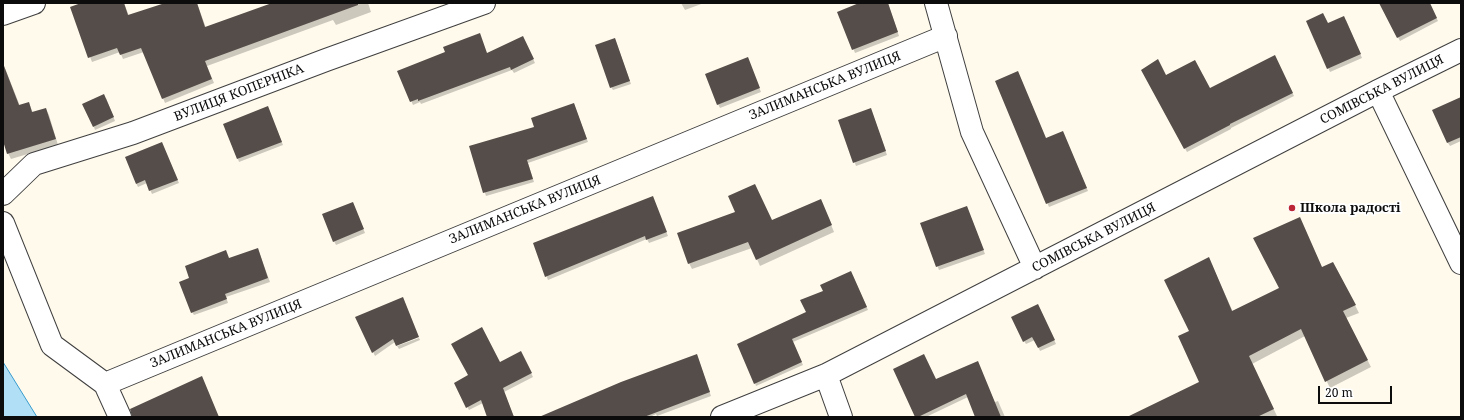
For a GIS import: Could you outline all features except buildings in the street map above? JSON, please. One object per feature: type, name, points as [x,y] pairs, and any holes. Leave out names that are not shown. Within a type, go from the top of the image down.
[{"type":"street","points":[[3,14],[34,3]]},
{"type":"street","name":"ВУЛИЦЯ КОПЕРНІКА","points":[[3,194],[34,164],[134,133],[326,60],[484,3]]},
{"type":"street","points":[[936,3],[972,132],[1035,268]]},
{"type":"street","name":"ЗАЛИМАНСЬКА ВУЛИЦЯ","points":[[104,384],[946,36]]},
{"type":"street","name":"СОМІВСЬКА ВУЛИЦЯ","points":[[722,417],[826,375],[1378,91],[1461,50]]},
{"type":"street","points":[[1378,91],[1461,263]]},
{"type":"street","points":[[3,223],[52,346],[104,384],[120,417]]},
{"type":"street","points":[[826,375],[841,417]]},
{"type":"water","points":[[3,362],[37,417],[3,417]]},
{"type":"place","name":"Школа радості","points":[[1292,208]]}]
